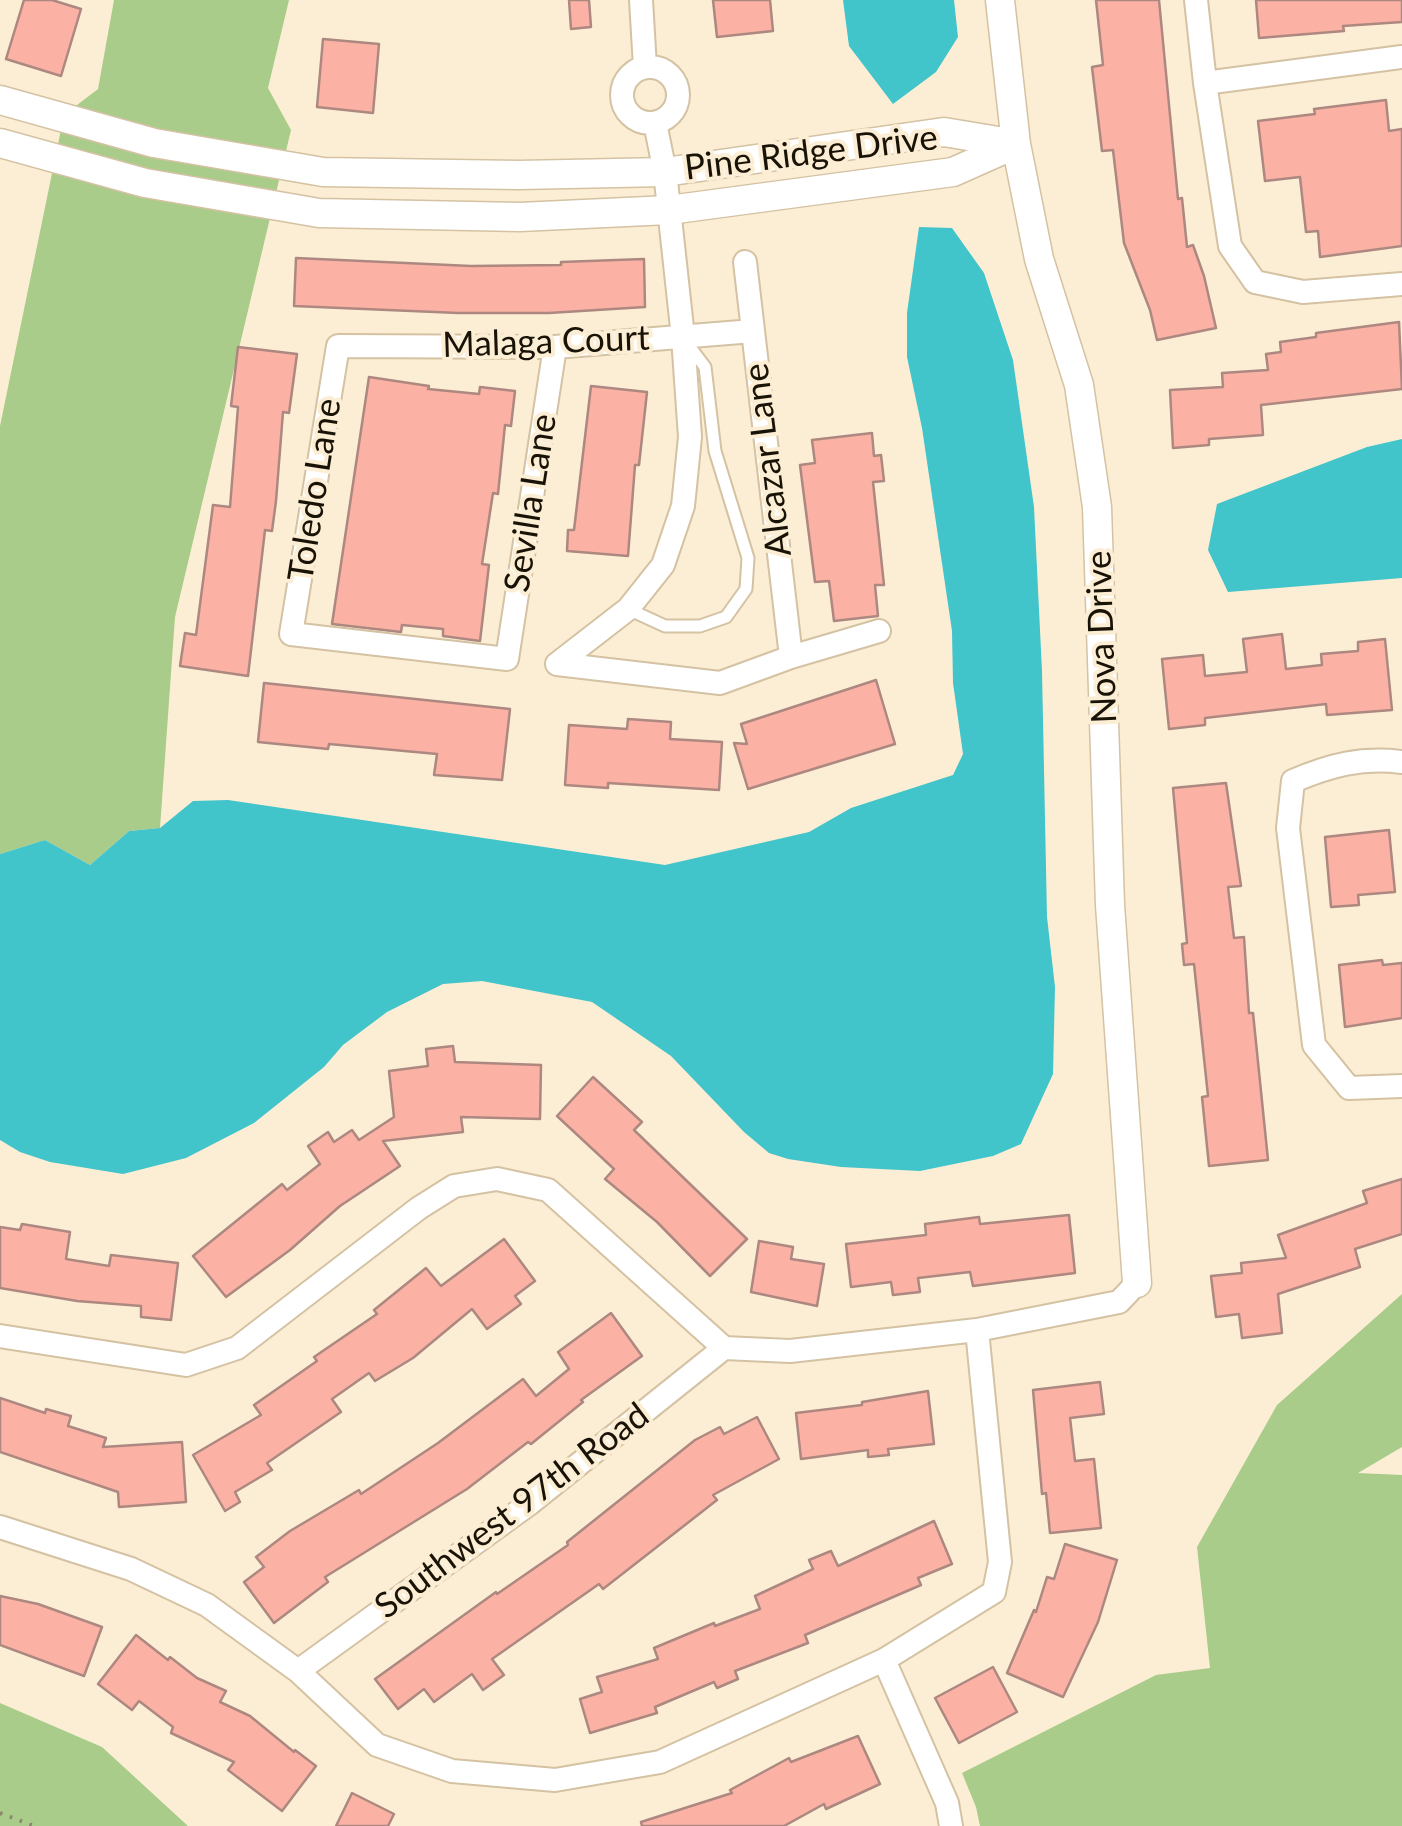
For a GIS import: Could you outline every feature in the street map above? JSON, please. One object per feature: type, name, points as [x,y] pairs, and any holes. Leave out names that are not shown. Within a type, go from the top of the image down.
[{"type":"street","points":[[640,0],[645,67]]},
{"type":"street","name":"Nova Drive","points":[[1000,0],[1016,144],[1039,258],[1079,385],[1098,508],[1110,904],[1137,1283]]},
{"type":"street","points":[[1196,0],[1230,246],[1255,282],[1303,292],[1402,284]]},
{"type":"street","points":[[1205,83],[1402,57]]},
{"type":"street","points":[[645,67],[672,77],[678,95],[672,113],[655,122],[639,120],[623,102],[628,77],[645,67]]},
{"type":"street","name":"Pine Ridge Drive","points":[[0,100],[154,142],[323,172],[665,172],[944,132],[1016,144]]},
{"type":"street","points":[[655,122],[665,172],[683,337],[690,437],[683,506],[663,566],[628,609],[557,664],[720,683],[879,631]]},
{"type":"street","name":"Pine Ridge Drive","points":[[0,143],[145,183],[319,213],[520,217],[669,210],[954,172],[1016,144]]},
{"type":"street","name":"Alcazar Lane","points":[[745,262],[791,657]]},
{"type":"street","name":"Malaga Court","points":[[338,346],[555,347],[753,331]]},
{"type":"street","name":"Toledo Lane","points":[[338,346],[291,634],[508,660]]},
{"type":"street","name":"Sevilla Lane","points":[[508,660],[555,347]]},
{"type":"street","points":[[1402,762],[1333,764],[1293,781],[1288,828],[1314,1045],[1349,1088],[1402,1086]]},
{"type":"street","points":[[0,1336],[186,1365],[237,1348],[419,1208],[454,1186],[497,1179],[548,1190],[724,1348],[790,1351],[978,1330],[1120,1302],[1137,1283]]},
{"type":"street","points":[[0,1526],[131,1569],[207,1604],[298,1671],[377,1744],[452,1771],[555,1780],[660,1762],[884,1660],[994,1592],[1000,1562],[978,1330]]},
{"type":"street","name":"Southwest 97th Road","points":[[298,1671],[529,1504],[724,1348]]},
{"type":"street","points":[[884,1660],[947,1802],[952,1826]]},
{"type":"lane","points":[[628,609],[665,626],[700,626],[726,617],[746,589],[748,558],[715,451],[705,367],[683,337]]},
{"type":"path","points":[[0,1813],[34,1826]]},
{"type":"green space","points":[[114,0],[289,0],[268,88],[291,130],[175,617],[160,828],[129,831],[90,865],[45,840],[0,854],[0,426],[64,115],[98,89]]},
{"type":"green space","points":[[1402,1294],[1402,1447],[1358,1473],[1402,1475],[1402,1826],[980,1826],[962,1773],[1156,1675],[1210,1668],[1197,1547],[1277,1405]]},
{"type":"green space","points":[[0,1703],[102,1747],[188,1826],[0,1826]]},
{"type":"water","points":[[843,0],[954,0],[958,37],[936,72],[893,104],[849,46]]},
{"type":"water","points":[[919,227],[952,228],[984,273],[1013,360],[1034,507],[1047,917],[1055,987],[1053,1074],[1021,1144],[993,1156],[920,1171],[841,1167],[788,1159],[769,1153],[744,1132],[671,1056],[592,1002],[482,981],[443,984],[387,1012],[254,1123],[186,1158],[123,1174],[50,1162],[0,1140],[0,854],[45,840],[90,865],[129,831],[160,828],[193,801],[228,800],[665,865],[809,832],[851,808],[953,775],[963,754],[953,683],[952,631],[922,428],[907,357],[907,313]]},
{"type":"water","points":[[1402,439],[1402,578],[1228,592],[1208,550],[1217,504],[1367,447]]},
{"type":"building","points":[[24,0],[52,0],[81,9],[61,76],[6,59]]},
{"type":"building","points":[[569,0],[589,0],[591,27],[571,29]]},
{"type":"building","points":[[713,0],[770,0],[773,31],[717,37]]},
{"type":"building","points":[[1096,0],[1159,0],[1178,199],[1182,198],[1187,247],[1193,245],[1216,328],[1157,340],[1150,310],[1124,243],[1113,150],[1102,151],[1092,67],[1103,65]]},
{"type":"building","points":[[1256,0],[1402,0],[1402,22],[1259,38]]},
{"type":"building","points":[[323,39],[379,44],[373,113],[317,107]]},
{"type":"building","points":[[1386,100],[1389,131],[1402,129],[1402,246],[1320,257],[1318,231],[1306,232],[1300,177],[1265,181],[1258,121]]},
{"type":"building","points":[[296,258],[471,266],[644,259],[645,307],[458,313],[294,306]]},
{"type":"building","points":[[1399,322],[1402,389],[1261,405],[1263,435],[1209,439],[1209,445],[1173,448],[1170,390],[1223,387],[1222,373],[1268,370],[1266,354],[1281,352],[1280,342]]},
{"type":"building","points":[[238,347],[297,354],[289,413],[283,412],[272,531],[265,530],[248,676],[180,666],[185,633],[196,635],[213,505],[230,507],[238,407],[231,406]]},
{"type":"building","points":[[369,377],[479,394],[480,387],[515,391],[511,426],[505,425],[498,494],[493,493],[482,564],[489,565],[480,641],[443,636],[443,629],[402,625],[401,632],[332,624]]},
{"type":"building","points":[[591,386],[647,392],[639,465],[635,465],[628,556],[567,551],[568,530],[574,530]]},
{"type":"building","points":[[872,433],[874,456],[881,455],[884,481],[873,482],[884,585],[875,585],[878,616],[834,621],[829,581],[815,582],[800,465],[815,463],[812,440]]},
{"type":"building","points":[[1282,634],[1286,669],[1322,665],[1321,654],[1358,651],[1358,642],[1385,639],[1392,710],[1327,715],[1326,704],[1205,718],[1205,725],[1169,729],[1162,659],[1203,655],[1205,676],[1247,672],[1243,639]]},
{"type":"building","points":[[876,680],[895,744],[748,789],[734,743],[747,744],[741,724]]},
{"type":"building","points":[[264,683],[510,709],[502,780],[434,775],[437,754],[258,742]]},
{"type":"building","points":[[628,719],[671,722],[670,739],[722,742],[719,790],[608,783],[608,788],[565,785],[569,725],[627,729]]},
{"type":"building","points":[[1226,783],[1241,886],[1228,887],[1234,938],[1244,937],[1249,1013],[1253,1013],[1268,1160],[1209,1166],[1202,1097],[1208,1096],[1194,964],[1184,965],[1182,944],[1187,943],[1173,788]]},
{"type":"building","points":[[1389,830],[1395,892],[1358,895],[1359,905],[1331,907],[1325,837]]},
{"type":"building","points":[[1382,960],[1383,965],[1402,963],[1402,1018],[1345,1027],[1339,965]]},
{"type":"building","points":[[453,1046],[455,1062],[541,1065],[540,1119],[461,1117],[463,1132],[383,1141],[400,1166],[340,1206],[290,1250],[226,1297],[193,1256],[282,1184],[287,1190],[320,1164],[308,1146],[328,1132],[334,1142],[352,1130],[359,1140],[394,1117],[389,1071],[428,1066],[426,1049]]},
{"type":"building","points":[[593,1077],[642,1122],[634,1130],[747,1239],[710,1276],[657,1222],[605,1179],[614,1169],[557,1116]]},
{"type":"building","points":[[1402,1179],[1402,1234],[1355,1249],[1360,1267],[1278,1294],[1282,1333],[1242,1338],[1239,1314],[1216,1317],[1211,1276],[1242,1273],[1241,1263],[1286,1258],[1278,1235],[1367,1203],[1363,1191]]},
{"type":"building","points":[[1069,1215],[1075,1273],[973,1286],[970,1272],[918,1278],[920,1292],[893,1295],[891,1282],[851,1287],[846,1244],[926,1235],[925,1224],[979,1217],[980,1224]]},
{"type":"building","points":[[22,1224],[70,1232],[66,1259],[109,1266],[111,1255],[178,1263],[171,1320],[141,1317],[141,1306],[77,1301],[0,1288],[0,1227],[20,1230]]},
{"type":"building","points":[[504,1239],[535,1281],[515,1296],[521,1304],[487,1329],[472,1309],[413,1358],[375,1381],[369,1373],[332,1399],[341,1412],[267,1463],[272,1470],[235,1492],[240,1502],[225,1511],[193,1455],[261,1415],[254,1405],[377,1314],[374,1310],[426,1268],[441,1286]]},
{"type":"building","points":[[759,1241],[793,1247],[791,1259],[824,1264],[817,1306],[751,1292]]},
{"type":"building","points":[[611,1313],[642,1356],[467,1489],[325,1577],[328,1582],[274,1623],[244,1582],[264,1567],[256,1557],[290,1531],[359,1490],[361,1494],[438,1443],[523,1379],[536,1396],[569,1369],[558,1352]]},
{"type":"building","points":[[1100,1382],[1104,1414],[1070,1418],[1075,1461],[1094,1459],[1101,1528],[1050,1533],[1046,1493],[1042,1494],[1033,1390]]},
{"type":"building","points":[[928,1391],[934,1444],[888,1449],[889,1455],[868,1457],[868,1450],[801,1459],[796,1413]]},
{"type":"building","points":[[0,1398],[45,1413],[46,1409],[71,1416],[68,1426],[106,1438],[103,1447],[182,1442],[186,1502],[119,1507],[118,1492],[0,1452]]},
{"type":"building","points":[[757,1417],[779,1459],[713,1495],[717,1500],[603,1589],[599,1584],[492,1659],[504,1675],[483,1690],[472,1674],[434,1702],[424,1689],[398,1709],[375,1679],[568,1545],[695,1440],[720,1427],[724,1434]]},
{"type":"building","points":[[934,1521],[952,1564],[918,1578],[921,1585],[805,1635],[808,1643],[735,1671],[738,1679],[717,1688],[714,1682],[655,1707],[657,1713],[590,1733],[580,1699],[602,1692],[597,1677],[658,1659],[654,1648],[760,1609],[755,1596],[813,1569],[809,1560],[831,1551],[838,1566]]},
{"type":"building","points":[[1065,1544],[1117,1560],[1098,1622],[1063,1697],[1007,1673],[1036,1612],[1047,1577],[1054,1579]]},
{"type":"building","points":[[0,1596],[38,1604],[102,1627],[84,1676],[0,1645]]},
{"type":"building","points":[[136,1635],[168,1660],[170,1657],[197,1678],[226,1691],[220,1702],[250,1716],[316,1766],[282,1811],[228,1770],[234,1762],[171,1733],[173,1727],[139,1701],[132,1710],[98,1684]]},
{"type":"building","points":[[993,1667],[1017,1712],[959,1743],[935,1698]]},
{"type":"building","points":[[858,1736],[880,1784],[826,1809],[824,1804],[784,1826],[642,1826],[641,1822],[732,1793],[730,1790],[789,1758],[791,1762]]},
{"type":"building","points":[[352,1793],[394,1814],[388,1826],[336,1826]]}]
